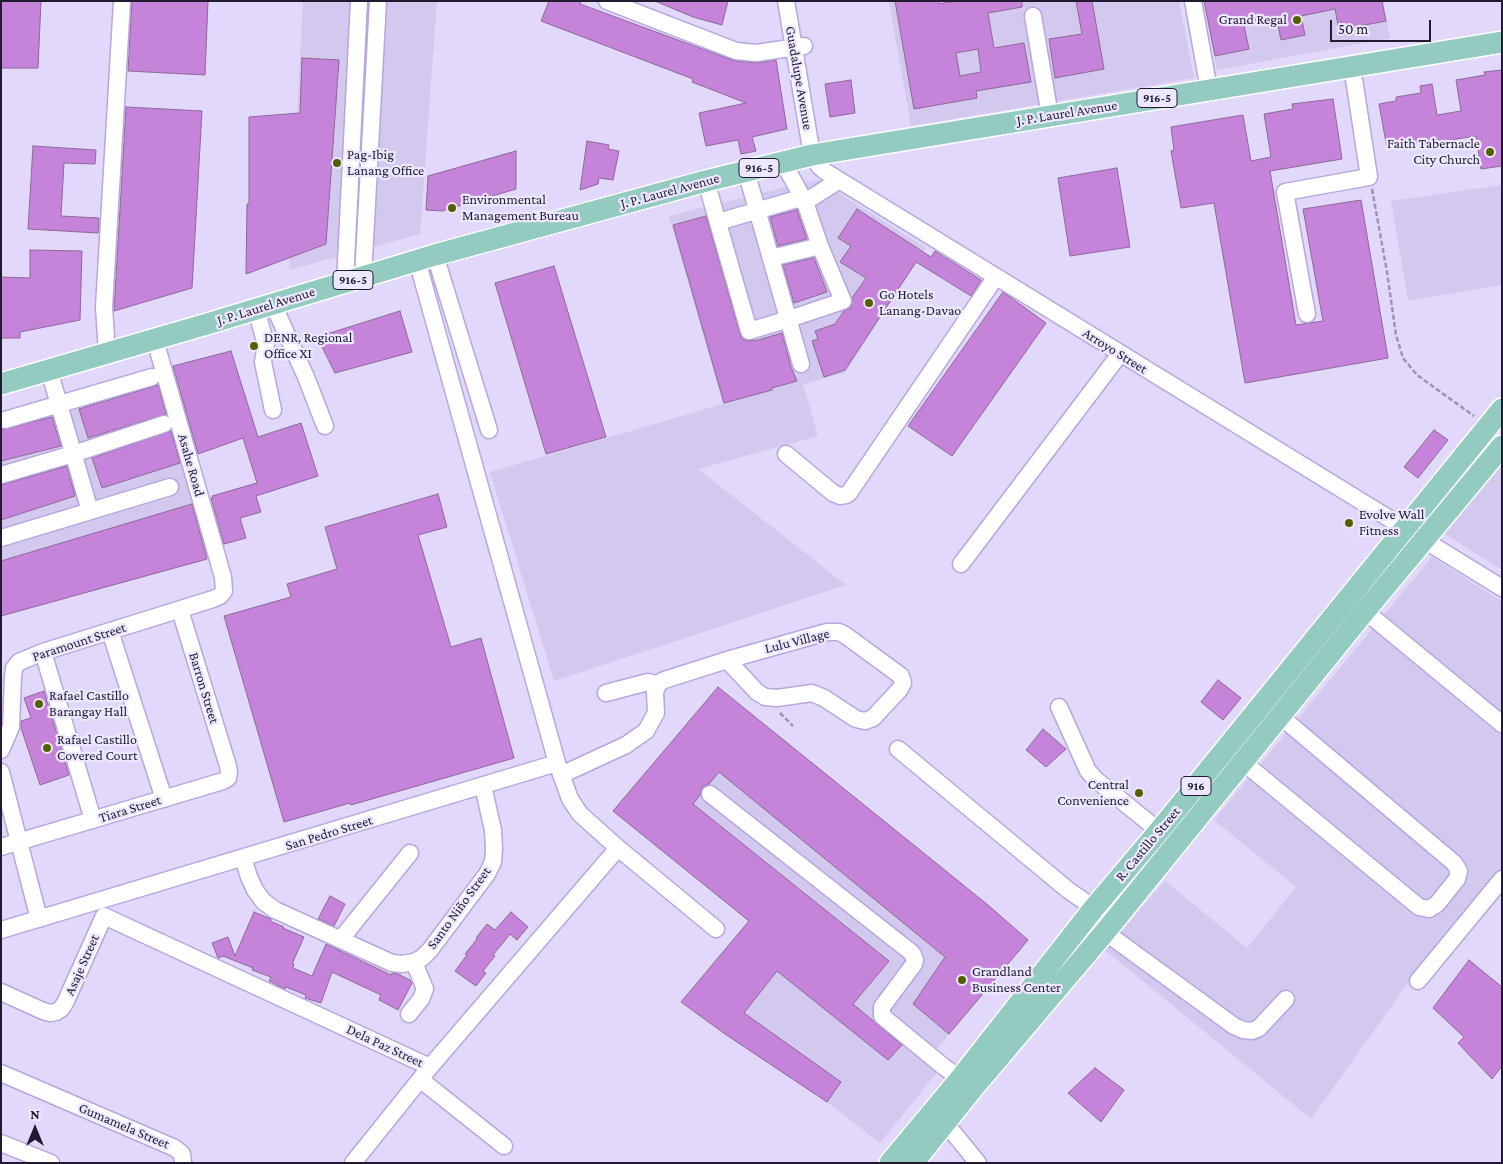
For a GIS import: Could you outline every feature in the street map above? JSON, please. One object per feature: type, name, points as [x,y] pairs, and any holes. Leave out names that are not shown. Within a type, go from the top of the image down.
[{"type":"main road","name":"J. P. Laurel Avenue","points":[[1,384],[155,340],[426,257],[783,162],[825,166],[1050,116],[1502,42]]},
{"type":"main road","name":"R. Castillo Street","points":[[966,1083],[1105,932],[1187,814],[1405,529],[1502,409]]},
{"type":"main road","name":"R. Castillo Street","points":[[890,1163],[940,1116],[1094,908],[1159,831],[1187,814],[1242,762],[1502,446]]},
{"type":"main road","name":"R. Castillo Street","points":[[914,1163],[940,1116]]},
{"type":"street","points":[[107,353],[104,307],[122,1]]},
{"type":"street","points":[[354,280],[355,74],[359,1]]},
{"type":"street","points":[[354,280],[374,75],[378,1]]},
{"type":"street","points":[[607,1],[736,51],[756,53],[799,47]]},
{"type":"street","name":"Guadalupe Avenue","points":[[786,1],[799,47],[825,166]]},
{"type":"street","name":"Guadalupe Avenue","points":[[796,1],[799,47]]},
{"type":"street","points":[[1193,1],[1209,90]]},
{"type":"street","points":[[1032,16],[1050,116]]},
{"type":"street","points":[[1307,314],[1285,192],[1369,177],[1352,66]]},
{"type":"street","points":[[355,74],[374,75]]},
{"type":"street","points":[[706,181],[749,331],[789,320],[844,301],[820,246],[805,202],[783,162]]},
{"type":"street","points":[[805,202],[825,166]]},
{"type":"street","name":"Arroyo Street","points":[[825,166],[995,278],[1502,588]]},
{"type":"street","points":[[746,171],[801,364]]},
{"type":"street","points":[[718,222],[797,199],[805,202]]},
{"type":"street","points":[[771,258],[820,246]]},
{"type":"street","points":[[426,257],[489,430]]},
{"type":"street","points":[[426,257],[559,769],[574,806],[618,848],[716,930]]},
{"type":"street","points":[[786,454],[833,493],[840,496],[850,493],[995,278]]},
{"type":"street","points":[[264,307],[266,345],[263,362],[272,410]]},
{"type":"street","points":[[264,307],[306,377],[325,426]]},
{"type":"street","name":"Asahe Road","points":[[155,340],[223,577],[224,591]]},
{"type":"street","points":[[961,564],[1120,354]]},
{"type":"street","points":[[49,370],[90,511]]},
{"type":"street","points":[[5,420],[152,377]]},
{"type":"street","points":[[1,475],[164,424]]},
{"type":"street","points":[[1,538],[170,487]]},
{"type":"street","name":"Paramount Street","points":[[1,750],[11,727],[14,668],[19,662],[43,652],[213,599],[220,596],[224,591]]},
{"type":"street","name":"Barron Street","points":[[180,610],[228,766]]},
{"type":"street","points":[[1365,611],[1502,724]]},
{"type":"street","points":[[110,631],[164,799]]},
{"type":"street","name":"Lulu Village","points":[[658,684],[672,676],[727,660],[827,632],[839,632],[901,676],[903,683],[900,689],[873,718],[865,721],[856,719],[824,698],[812,693],[778,698],[765,697],[757,692],[727,660]]},
{"type":"street","points":[[43,652],[93,820]]},
{"type":"street","points":[[559,769],[626,745],[646,732],[656,712],[655,692],[658,684],[648,682],[606,693]]},
{"type":"street","points":[[1059,707],[1088,771],[1095,779],[1159,831]]},
{"type":"street","points":[[1242,762],[1419,907],[1429,909],[1437,904],[1458,879],[1458,871],[1454,863],[1280,716]]},
{"type":"street","points":[[898,749],[1068,890],[1094,908]]},
{"type":"street","name":"Tiara Street","points":[[1,847],[224,781],[228,778],[230,772],[228,766]]},
{"type":"street","name":"San Pedro Street","points":[[1,930],[39,918],[102,908],[243,858],[482,786],[559,769]]},
{"type":"street","points":[[1,772],[39,918]]},
{"type":"street","name":"Santo Niño Street","points":[[414,962],[422,958],[430,950],[487,874],[492,862],[494,849],[493,830],[482,786]]},
{"type":"street","points":[[710,794],[912,953],[914,964],[882,1007],[882,1016],[966,1083]]},
{"type":"street","name":"Dela Paz Street","points":[[102,908],[425,1073],[618,848]]},
{"type":"street","points":[[341,940],[410,853]]},
{"type":"street","points":[[243,858],[249,877],[263,901],[275,910],[392,963],[414,962],[424,989],[421,999],[409,1014]]},
{"type":"street","points":[[1418,981],[1502,879]]},
{"type":"street","name":"Asaje Street","points":[[1,992],[50,1013],[61,1009],[102,908]]},
{"type":"street","points":[[1105,932],[1234,1026],[1243,1030],[1252,1032],[1260,1028],[1286,999]]},
{"type":"street","name":"Gumamela Street","points":[[1,1073],[175,1148],[182,1154],[183,1162]]},
{"type":"street","points":[[353,1163],[425,1073],[504,1146]]},
{"type":"street","points":[[940,1116],[978,1163]]},
{"type":"street","points":[[1,1143],[51,1163]]},
{"type":"path","points":[[1369,177],[1387,272],[1396,335],[1403,358],[1417,375],[1488,426]]},
{"type":"shaded area","points":[[303,1],[437,1],[420,234],[289,270]]},
{"type":"shaded area","points":[[889,1],[1179,1],[1194,78],[911,126]]},
{"type":"shaded area","name":"Grand Regal","points":[[1203,1],[1383,1],[1390,38],[1217,70]]},
{"type":"shaded area","points":[[818,180],[926,248],[845,373],[803,384],[818,436],[698,469],[846,585],[554,681],[490,472],[723,404],[669,216]]},
{"type":"shaded area","points":[[1502,185],[1502,285],[1408,301],[1391,201]]},
{"type":"shaded area","points":[[156,366],[212,558],[1,616],[1,411]]},
{"type":"shaded area","points":[[1502,465],[1502,570],[1445,534]]},
{"type":"shaded area","points":[[1432,557],[1502,602],[1502,871],[1405,987],[1311,1119],[1105,950],[1165,881],[1247,948],[1296,887],[1214,820]]},
{"type":"shaded area","points":[[718,687],[945,957],[913,1004],[949,1034],[927,1062],[938,1071],[880,1143],[827,1102],[725,1034],[681,1002],[749,921],[613,811]]},
{"type":"building","points":[[1,1],[41,1],[38,68],[1,68]]},
{"type":"building","points":[[132,1],[208,1],[205,75],[128,71]]},
{"type":"building","points":[[549,1],[581,1],[580,4],[735,61],[757,63],[776,60],[787,129],[752,137],[756,151],[741,154],[738,140],[706,146],[699,113],[746,103],[692,82],[693,79],[541,21]]},
{"type":"building","points":[[655,1],[728,1],[722,25],[693,17]]},
{"type":"building","points":[[895,1],[939,1],[939,4],[955,1],[1022,1],[1022,7],[988,13],[994,48],[1024,43],[1031,82],[976,91],[977,98],[914,109]],"holes":[[[978,49],[981,72],[960,76],[956,53]]]},
{"type":"building","points":[[1076,1],[1092,1],[1104,69],[1055,78],[1049,39],[1082,34]]},
{"type":"building","points":[[1204,1],[1382,1],[1386,21],[1339,30],[1335,9],[1301,16],[1305,35],[1281,40],[1277,20],[1244,26],[1249,49],[1215,56]]},
{"type":"building","points":[[302,58],[339,60],[326,244],[246,274],[247,204],[249,204],[249,117],[300,113]]},
{"type":"building","points":[[1502,70],[1502,166],[1481,169],[1476,136],[1387,148],[1379,104],[1396,101],[1396,97],[1421,93],[1420,86],[1432,84],[1437,115],[1461,111],[1456,80],[1485,75],[1484,72]]},
{"type":"building","points":[[851,80],[855,113],[830,117],[825,84]]},
{"type":"building","points":[[1333,99],[1342,159],[1270,171],[1296,325],[1323,321],[1303,209],[1361,200],[1388,358],[1245,383],[1214,203],[1181,208],[1171,151],[1174,150],[1171,127],[1243,115],[1251,161],[1271,157],[1264,114],[1293,109],[1292,104]]},
{"type":"building","points":[[126,107],[202,111],[192,288],[114,311]]},
{"type":"building","points":[[587,141],[609,145],[608,149],[619,151],[613,180],[599,178],[598,184],[580,190]]},
{"type":"building","points":[[33,146],[96,150],[95,164],[64,163],[61,216],[99,218],[98,233],[28,229]]},
{"type":"building","points":[[516,151],[516,189],[442,211],[426,210],[428,176]]},
{"type":"building","points":[[1117,168],[1130,247],[1070,256],[1058,178]]},
{"type":"building","points":[[857,209],[931,257],[935,251],[981,280],[971,296],[916,262],[845,370],[824,377],[812,341],[818,339],[815,331],[835,324],[844,311],[851,307],[852,298],[866,278],[840,262],[851,246],[838,238]]},
{"type":"building","points":[[797,210],[807,239],[778,246],[770,217]]},
{"type":"building","points":[[706,216],[742,339],[747,341],[758,340],[782,333],[791,367],[797,381],[724,403],[673,225]]},
{"type":"building","points":[[30,250],[82,251],[80,320],[20,332],[20,338],[1,338],[1,277],[30,278]]},
{"type":"building","points":[[814,258],[827,292],[794,303],[783,265]]},
{"type":"building","points":[[554,266],[606,437],[546,454],[495,283]]},
{"type":"building","points":[[1003,292],[1046,323],[952,456],[908,426]]},
{"type":"building","points":[[400,311],[412,352],[335,373],[317,337]]},
{"type":"building","points":[[231,351],[258,437],[301,423],[318,476],[256,496],[261,512],[240,518],[246,538],[224,544],[212,496],[257,483],[243,438],[198,454],[173,366]]},
{"type":"building","points":[[158,385],[166,414],[88,438],[79,409]]},
{"type":"building","points":[[52,417],[61,446],[1,461],[1,430]]},
{"type":"building","points":[[1434,430],[1448,440],[1418,478],[1404,467]]},
{"type":"building","points":[[171,431],[180,463],[102,488],[92,458]]},
{"type":"building","points":[[67,466],[75,496],[1,520],[1,485]]},
{"type":"building","points":[[438,494],[447,527],[418,535],[451,647],[481,638],[514,758],[351,805],[350,803],[284,822],[224,616],[291,597],[287,584],[337,569],[325,527]]},
{"type":"building","points":[[192,504],[207,559],[1,616],[1,561]]},
{"type":"building","points":[[1218,680],[1241,698],[1223,720],[1201,702]]},
{"type":"building","points":[[718,687],[988,905],[1028,940],[949,1034],[913,1004],[945,957],[719,772],[709,784],[702,787],[700,795],[693,804],[889,961],[853,1004],[902,1045],[888,1060],[777,971],[744,1013],[841,1082],[827,1102],[725,1034],[681,1002],[749,921],[613,811]]},
{"type":"building","name":"Rafael Castillo Covered Court","points":[[44,691],[69,775],[40,785],[21,728],[21,721],[31,718],[24,698]]},
{"type":"building","points":[[1043,729],[1066,749],[1046,767],[1026,750]]},
{"type":"building","points":[[330,896],[345,904],[334,926],[318,919]]},
{"type":"building","points":[[254,912],[304,937],[292,964],[294,964],[293,968],[312,976],[326,944],[391,975],[392,973],[398,974],[410,980],[412,983],[398,1010],[379,1000],[381,995],[332,972],[321,1003],[305,998],[306,995],[286,987],[285,989],[269,981],[271,977],[252,970],[253,968],[223,956],[218,958],[212,943],[228,937],[235,956]]},
{"type":"building","points":[[511,912],[528,927],[517,940],[510,934],[493,955],[495,956],[483,971],[486,973],[476,986],[455,971],[487,924],[495,930]]},
{"type":"building","points":[[1469,960],[1502,987],[1502,1066],[1492,1079],[1458,1043],[1464,1037],[1433,1008]]},
{"type":"building","points":[[1095,1068],[1124,1090],[1101,1122],[1068,1093]]},
{"type":"place","name":"Grand Regal","points":[[1297,20]]},
{"type":"place","name":"Faith Tabernacle City Church","points":[[1490,152]]},
{"type":"place","name":"Pag-Ibig Lanang Office","points":[[337,163]]},
{"type":"place","name":"Environmental Management Bureau","points":[[452,208]]},
{"type":"place","name":"Go Hotels Lanang-Davao","points":[[869,303]]},
{"type":"place","name":"DENR, Regional Office XI","points":[[254,346]]},
{"type":"place","name":"Evolve Wall Fitness","points":[[1349,523]]},
{"type":"place","name":"Rafael Castillo Barangay Hall","points":[[39,704]]},
{"type":"place","name":"Rafael Castillo Covered Court","points":[[47,748]]},
{"type":"place","name":"Central Convenience","points":[[1139,793]]},
{"type":"place","name":"Grandland Business Center","points":[[962,980]]}]
